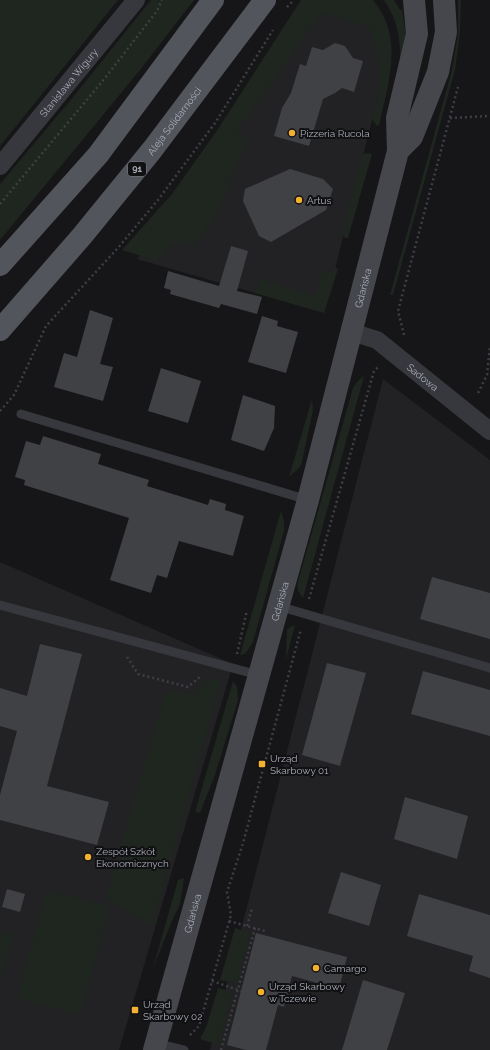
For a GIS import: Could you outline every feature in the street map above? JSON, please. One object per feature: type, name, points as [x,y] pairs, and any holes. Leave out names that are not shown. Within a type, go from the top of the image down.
[{"type":"main road","points":[[0,265],[98,155],[213,0]]},
{"type":"main road","name":"Aleja Solidarności","points":[[0,330],[82,236],[152,150],[265,0]]},
{"type":"street","name":"Stanisława Wigury","points":[[0,166],[136,0]]},
{"type":"street","name":"Gdańska","points":[[155,1046],[308,500],[398,150],[397,118],[417,34],[414,0]]},
{"type":"street","points":[[398,150],[412,137],[438,72],[446,32],[444,0]]},
{"type":"street","name":"Sadowa","points":[[351,332],[377,340],[490,431]]},
{"type":"lane","points":[[21,414],[308,500]]},
{"type":"lane","points":[[0,605],[258,675]]},
{"type":"lane","points":[[278,606],[490,668]]},
{"type":"lane","points":[[155,1046],[184,1050]]},
{"type":"path","points":[[0,204],[105,78],[157,11],[162,0]]},
{"type":"path","points":[[284,13],[294,0]]},
{"type":"path","points":[[0,411],[14,395],[46,326],[117,249],[158,200],[215,124],[276,26]]},
{"type":"path","points":[[405,335],[398,311],[459,84]]},
{"type":"path","points":[[450,118],[489,116]]},
{"type":"path","points":[[478,393],[487,375],[490,346]]},
{"type":"path","points":[[184,1050],[188,1037],[199,1026],[231,915],[227,892],[374,371]]},
{"type":"path","points":[[246,926],[252,908]]},
{"type":"path","points":[[229,921],[265,931]]},
{"type":"path","points":[[221,1050],[239,990],[255,928]]},
{"type":"path","points":[[212,981],[239,990]]},
{"type":"shaded area","points":[[0,0],[118,0],[0,146]]},
{"type":"shaded area","points":[[151,0],[194,0],[140,70],[0,240],[0,184],[69,102]]},
{"type":"shaded area","points":[[301,0],[373,0],[383,15],[389,30],[391,61],[379,126],[376,125],[372,119],[379,90],[380,67],[369,27],[322,13],[237,131],[249,137],[217,213],[194,245],[174,242],[158,261],[122,250],[172,194],[218,129]]},
{"type":"shaded area","points":[[384,0],[394,0],[400,10],[402,10],[406,35],[400,62],[399,37],[392,14]]},
{"type":"shaded area","points":[[458,0],[461,0],[460,33],[455,70],[393,295],[390,295],[452,70],[458,34]]},
{"type":"shaded area","points":[[323,11],[370,22],[384,72],[324,313],[137,259]]},
{"type":"shaded area","points":[[363,154],[372,154],[348,238],[345,238],[342,233]]},
{"type":"shaded area","points":[[335,267],[338,269],[324,313],[255,293],[261,279],[316,296],[322,271],[332,273]]},
{"type":"shaded area","points":[[364,376],[303,598],[298,591],[297,585],[353,388]]},
{"type":"shaded area","points":[[383,379],[490,460],[490,1050],[210,1050]]},
{"type":"shaded area","points":[[312,399],[313,410],[302,462],[300,467],[289,477]]},
{"type":"shaded area","points":[[281,511],[284,520],[284,531],[253,642],[245,654],[240,655]]},
{"type":"shaded area","name":"Zespół Szkół Ekonomicznych","points":[[0,562],[233,664],[119,1050],[0,1050]]},
{"type":"shaded area","points":[[295,625],[286,660],[287,630]]},
{"type":"shaded area","points":[[206,679],[221,680],[152,926],[106,898],[166,691],[193,694]]},
{"type":"shaded area","points":[[233,681],[237,687],[238,700],[215,775],[200,813],[195,812]]},
{"type":"shaded area","points":[[184,878],[180,904],[153,968],[178,880]]},
{"type":"shaded area","points":[[47,890],[110,907],[80,1015],[17,998]]},
{"type":"shaded area","points":[[235,928],[250,933],[237,984],[220,980]]},
{"type":"shaded area","points":[[0,932],[13,936],[0,983]]},
{"type":"shaded area","points":[[218,988],[232,992],[219,1045],[200,1039],[207,1025]]},
{"type":"building","points":[[335,43],[345,46],[353,58],[363,61],[354,92],[342,88],[323,99],[309,146],[274,136],[282,108],[291,93],[300,64],[306,66],[312,47],[323,50]]},
{"type":"building","name":"Artus","points":[[290,169],[323,179],[333,189],[326,210],[271,242],[259,236],[243,201],[245,189]]},
{"type":"building","points":[[231,246],[248,251],[237,291],[262,297],[257,314],[221,304],[219,308],[170,294],[171,290],[164,288],[168,271],[219,286]]},
{"type":"building","points":[[90,310],[113,318],[100,364],[113,367],[103,401],[54,387],[64,353],[77,357]]},
{"type":"building","points":[[262,316],[278,321],[277,326],[298,332],[286,373],[248,362]]},
{"type":"building","points":[[161,368],[201,381],[188,423],[148,411]]},
{"type":"building","points":[[243,395],[275,406],[274,428],[264,451],[231,440]]},
{"type":"building","points":[[43,436],[101,454],[98,464],[149,480],[147,486],[208,505],[210,499],[226,504],[225,510],[244,516],[233,556],[179,541],[167,578],[157,575],[151,593],[110,580],[129,518],[24,485],[25,480],[15,477],[26,441],[40,445]]},
{"type":"building","points":[[432,577],[490,593],[490,639],[420,619]]},
{"type":"building","points":[[40,644],[82,654],[47,786],[109,802],[97,845],[0,820],[0,795],[17,731],[0,726],[0,688],[27,696]]},
{"type":"building","points":[[327,663],[366,673],[340,766],[302,755]]},
{"type":"building","points":[[423,671],[490,690],[490,736],[411,714]]},
{"type":"building","points":[[405,797],[468,816],[457,859],[394,839]]},
{"type":"building","points":[[341,872],[381,885],[369,926],[328,913]]},
{"type":"building","points":[[7,889],[25,894],[20,912],[2,907]]},
{"type":"building","points":[[419,894],[490,915],[490,978],[469,971],[473,956],[407,936]]},
{"type":"building","name":"Urząd Skarbowy w Tczewie","points":[[256,933],[347,957],[339,989],[292,976],[284,1007],[278,1005],[266,1050],[246,1050],[227,1045]]},
{"type":"building","points":[[363,980],[405,993],[387,1050],[342,1050]]},
{"type":"place","name":"Pizzeria Rucola","points":[[292,133]]},
{"type":"place","name":"Artus","points":[[299,200]]},
{"type":"place","name":"Urząd Skarbowy 01","points":[[262,764]]},
{"type":"place","name":"Zespół Szkół Ekonomicznych","points":[[88,857]]},
{"type":"place","name":"Camargo","points":[[316,968]]},
{"type":"place","name":"Urząd Skarbowy w Tczewie","points":[[261,992]]},
{"type":"place","name":"Urząd Skarbowy 02","points":[[135,1010]]}]
